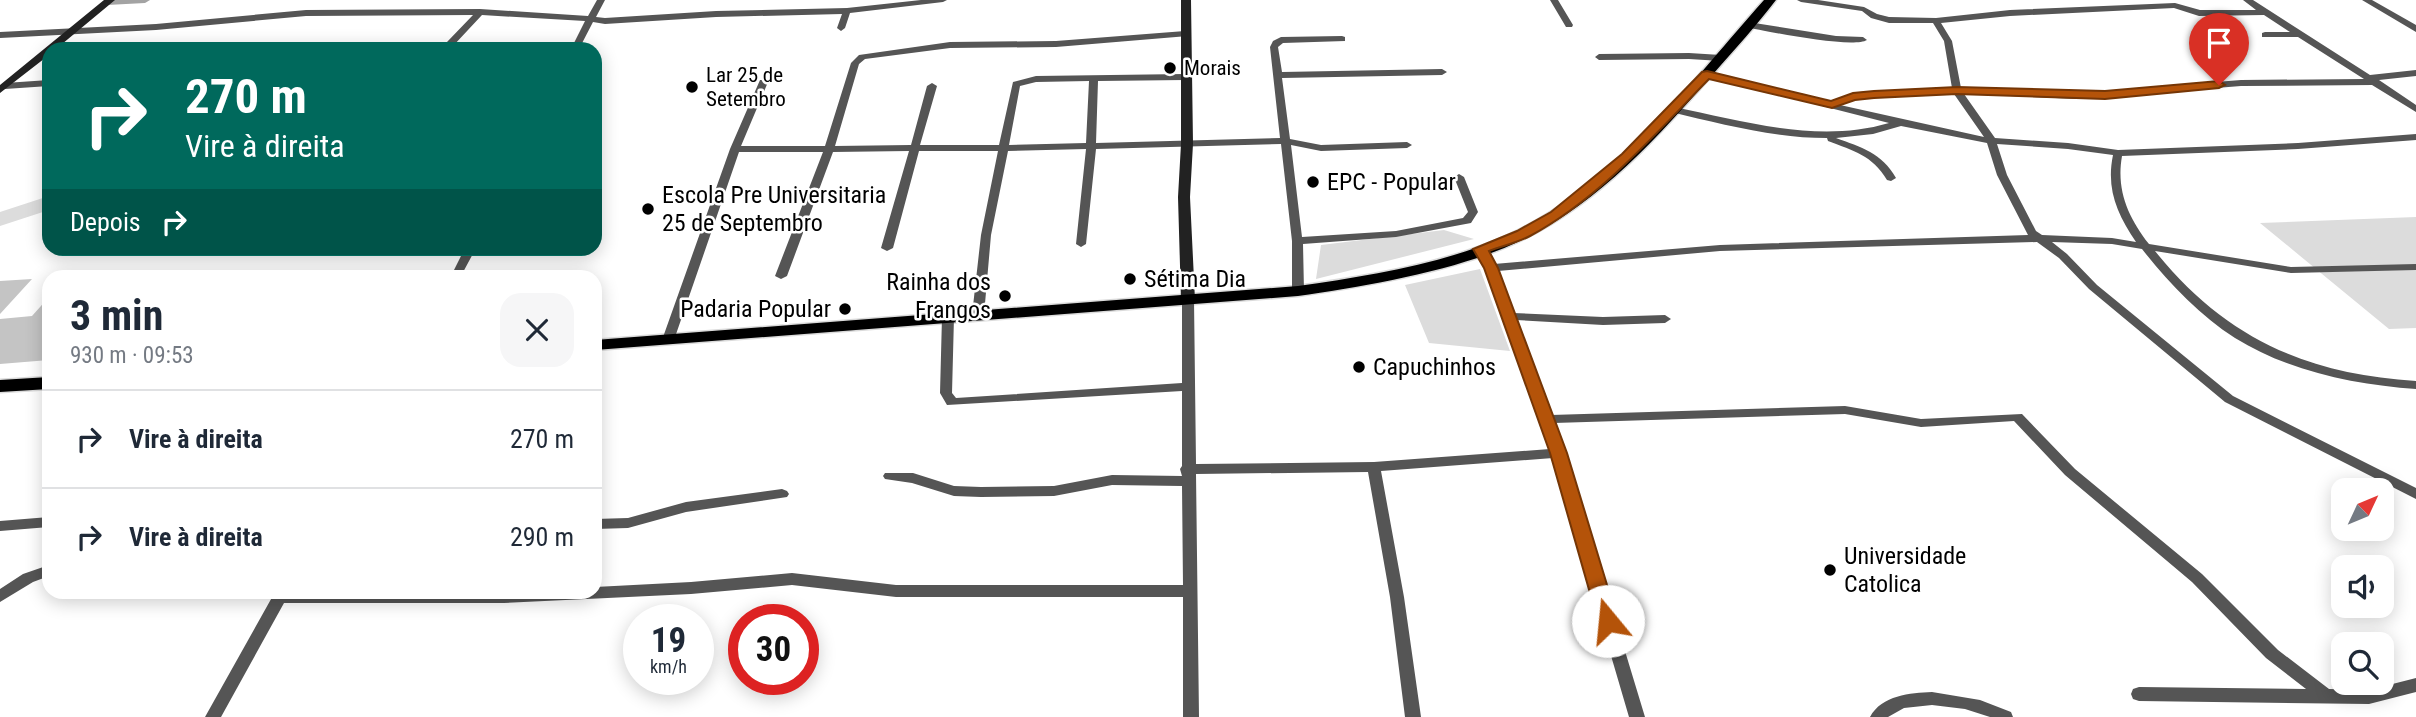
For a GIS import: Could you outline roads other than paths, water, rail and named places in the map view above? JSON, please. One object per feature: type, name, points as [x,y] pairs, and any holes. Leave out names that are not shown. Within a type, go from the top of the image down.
[{"type":"main road","points":[[602,345],[1298,291],[1388,275],[1480,249],[1522,234],[1556,215],[1599,181],[1674,110],[1770,0]]},
{"type":"main road","points":[[0,386],[42,383]]},
{"type":"street","points":[[59,42],[110,0]]},
{"type":"street","points":[[579,42],[601,0]]},
{"type":"street","points":[[0,35],[236,21],[296,13],[480,12],[605,21],[847,11],[943,0]]},
{"type":"street","points":[[1186,0],[1187,144],[1184,197],[1188,300],[1191,717]]},
{"type":"street","points":[[1554,0],[1569,26]]},
{"type":"street","points":[[1801,0],[1864,9],[1874,16],[1889,20],[1937,22],[2010,13],[2175,5],[2199,13],[2266,12]]},
{"type":"street","points":[[2246,0],[2416,109]]},
{"type":"street","points":[[2366,0],[2416,29]]},
{"type":"street","points":[[841,28],[847,11]]},
{"type":"street","points":[[452,42],[480,12]]},
{"type":"street","points":[[1937,22],[1948,41],[1957,91],[1991,140],[1997,162],[2026,226],[2039,239],[2063,256],[2102,294],[2229,399],[2416,494]]},
{"type":"street","points":[[1748,25],[1836,39],[1863,40]]},
{"type":"street","points":[[781,276],[829,148],[855,63],[867,55],[950,45],[1056,44],[1185,34]]},
{"type":"street","points":[[2265,35],[2301,34]]},
{"type":"street","points":[[1298,291],[1297,241],[1274,47],[1278,41],[1342,39]]},
{"type":"street","points":[[3,88],[42,56]]},
{"type":"street","points":[[1599,57],[1721,58]]},
{"type":"street","points":[[1279,75],[1442,72]]},
{"type":"street","points":[[1832,104],[1861,95],[1957,91],[2078,96],[2241,83],[2373,80],[2416,73]]},
{"type":"street","points":[[1707,74],[1901,123],[1991,140],[2118,153],[2298,146],[2416,137]]},
{"type":"street","points":[[978,315],[986,235],[1016,84],[1025,80],[1185,77]]},
{"type":"street","points":[[1081,244],[1085,189],[1093,145],[1093,78]]},
{"type":"street","points":[[668,340],[735,149],[763,82]]},
{"type":"street","points":[[3,88],[42,84]]},
{"type":"street","points":[[887,248],[932,86]]},
{"type":"street","points":[[1674,110],[1847,136],[1871,133],[1901,123]]},
{"type":"street","points":[[1814,133],[1875,156],[1881,160],[1891,178]]},
{"type":"street","points":[[735,149],[917,146],[1003,148],[1284,141],[1321,148],[1407,145]]},
{"type":"street","points":[[2118,153],[2114,174],[2120,208],[2146,246],[2197,301],[2244,338],[2308,365],[2376,381],[2416,385]]},
{"type":"street","points":[[1297,241],[1396,234],[1468,221],[1473,212],[1459,177]]},
{"type":"street","points":[[1491,268],[1720,248],[1818,243],[2039,239],[2112,241],[2291,270],[2416,267]]},
{"type":"street","points":[[1480,249],[1491,268],[1547,419],[1637,717]]},
{"type":"street","points":[[1507,316],[1604,321],[1665,319]]},
{"type":"street","points":[[948,317],[946,393],[952,402],[1188,387]]},
{"type":"street","points":[[1547,419],[1845,410],[1921,423],[2017,417],[2070,472],[2197,578],[2272,654],[2326,696]]},
{"type":"street","points":[[890,476],[914,478],[954,491],[1054,491],[1112,480],[1374,467],[1558,453]]},
{"type":"street","points":[[1374,467],[1413,717]]},
{"type":"street","points":[[602,524],[628,523],[686,507],[782,494]]},
{"type":"street","points":[[0,527],[42,523]]},
{"type":"street","points":[[0,596],[28,578],[42,573]]},
{"type":"street","points":[[602,592],[792,579],[896,591],[1191,591]]},
{"type":"street","points":[[213,717],[278,599]]},
{"type":"street","points":[[2138,694],[2368,697],[2416,685]]},
{"type":"street","points":[[1878,717],[1889,706],[1904,701],[1933,700],[1982,705],[2005,717]]},
{"type":"waterway","points":[[107,2],[145,0]]},
{"type":"place","name":"Morais","points":[[1170,68]]},
{"type":"place","name":"Lar 25 de Setembro","points":[[692,87]]},
{"type":"place","name":"EPC - Popular","points":[[1313,182]]},
{"type":"place","name":"Escola Pre Universitaria 25 de Septembro","points":[[648,209]]},
{"type":"place","name":"Sétima Dia","points":[[1130,279]]},
{"type":"place","name":"Rainha dos Frangos","points":[[1005,296]]},
{"type":"place","name":"Padaria Popular","points":[[845,309]]},
{"type":"place","name":"Capuchinhos","points":[[1359,367]]},
{"type":"place","name":"Universidade Catolica","points":[[1830,570]]}]
